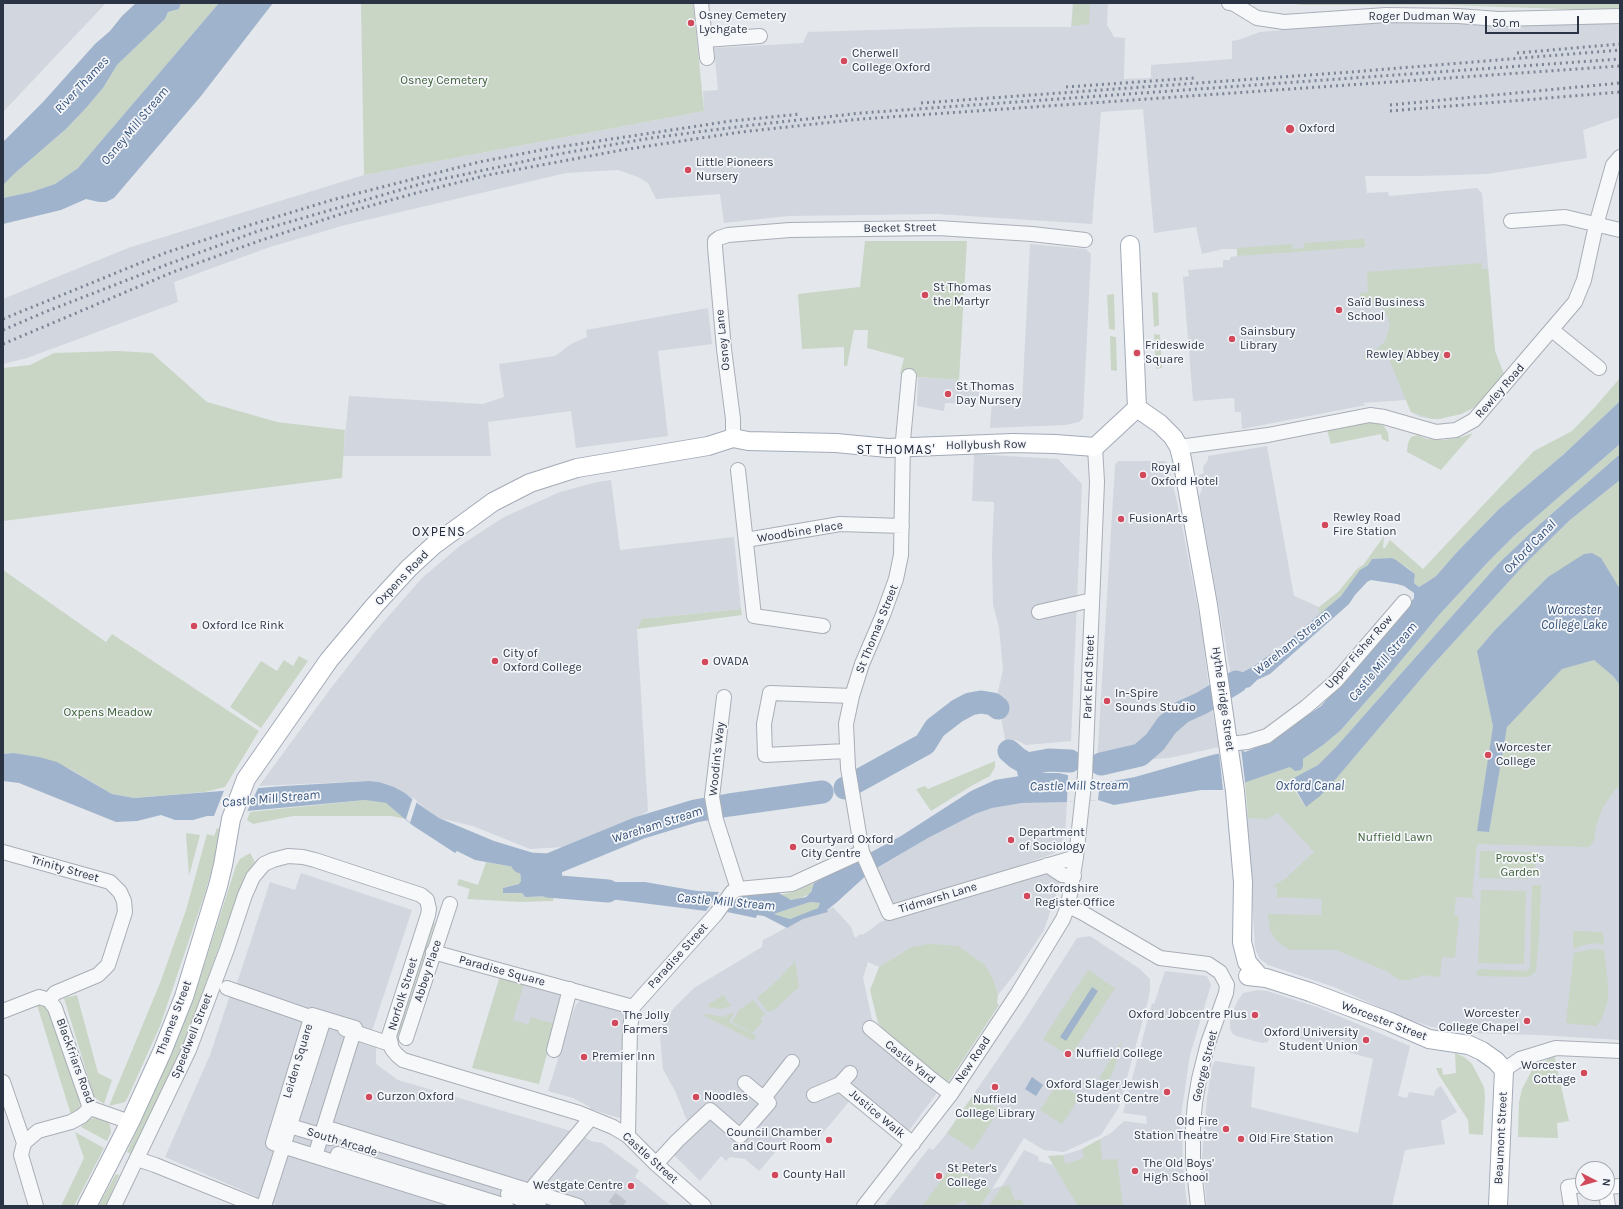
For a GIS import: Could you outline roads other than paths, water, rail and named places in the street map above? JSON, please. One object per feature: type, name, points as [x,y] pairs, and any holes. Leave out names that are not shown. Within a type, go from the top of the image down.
[{"type":"main road","points":[[1095,447],[1137,408],[1130,245]]},
{"type":"main road","name":"Hythe Bridge Street","points":[[1137,408],[1173,437],[1181,453],[1208,605],[1236,791],[1243,882],[1242,942],[1247,962],[1259,976]]},
{"type":"main road","name":"Hollybush Row","points":[[733,438],[748,442],[836,443],[888,448],[1013,443],[1095,447]]},
{"type":"main road","name":"Oxpens Road","points":[[231,819],[246,779],[317,676],[374,605],[434,545],[493,502],[530,483],[577,468],[708,446],[733,438]]},
{"type":"main road","name":"Thames Street","points":[[87,1206],[130,1122],[162,1052],[184,997],[220,879],[231,819]]},
{"type":"main road","name":"Worcester Street","points":[[1259,976],[1310,992],[1390,1022],[1429,1039],[1469,1045],[1489,1055],[1504,1070]]},
{"type":"main road","name":"Beaumont Street","points":[[1498,1206],[1504,1070]]},
{"type":"street","points":[[701,3],[706,58]]},
{"type":"street","name":"Roger Dudman Way","points":[[1228,3],[1234,4],[1257,18],[1284,22],[1386,15],[1458,16],[1499,19],[1620,16]]},
{"type":"street","points":[[705,40],[760,36]]},
{"type":"street","name":"Rewley Road","points":[[1181,453],[1370,416],[1384,417],[1436,432],[1456,430],[1474,420],[1575,302],[1582,289],[1596,225],[1613,165],[1620,157]]},
{"type":"street","points":[[1511,221],[1565,217],[1620,230]]},
{"type":"street","name":"Becket Street","points":[[715,241],[728,235],[790,230],[938,228],[1032,234],[1085,240]]},
{"type":"street","name":"Osney Lane","points":[[715,241],[724,349],[733,420],[733,438]]},
{"type":"street","points":[[1552,330],[1599,368]]},
{"type":"street","name":"St Thomas Street","points":[[863,854],[848,768],[846,751],[846,724],[852,696],[862,664],[883,615],[896,579],[900,555],[902,526],[903,447],[909,376]]},
{"type":"street","name":"Park End Street","points":[[1068,906],[1074,876],[1083,807],[1085,775],[1097,482],[1095,447]]},
{"type":"street","points":[[738,470],[754,616],[823,626]]},
{"type":"street","name":"Woodbine Place","points":[[746,540],[840,524],[902,526]]},
{"type":"street","points":[[1039,612],[1092,600]]},
{"type":"street","name":"Upper Fisher Row","points":[[1230,745],[1267,736],[1306,707],[1336,681],[1404,602]]},
{"type":"street","points":[[846,751],[765,755],[764,724],[770,693],[852,696]]},
{"type":"street","name":"Woodin's Way","points":[[724,696],[712,797],[716,820],[735,891]]},
{"type":"street","name":"Trinity Street","points":[[3,852],[110,882],[120,892],[124,901],[125,912],[108,965],[98,975],[56,993],[49,1000]]},
{"type":"street","points":[[735,891],[792,884],[863,854]]},
{"type":"street","name":"Tidmarsh Lane","points":[[863,854],[889,913],[1076,857]]},
{"type":"street","name":"Norfolk Street","points":[[264,864],[288,856],[303,856],[422,895],[427,900],[429,909],[428,915],[389,1036],[392,1049],[403,1060],[591,1118]]},
{"type":"street","name":"Speedwell Street","points":[[114,1206],[189,1050],[227,949],[245,895],[253,877],[264,864]]},
{"type":"street","points":[[1047,865],[1062,875],[1074,876]]},
{"type":"street","name":"Paradise Street","points":[[633,1007],[735,891]]},
{"type":"street","name":"Abbey Place","points":[[406,1038],[450,904]]},
{"type":"street","name":"George Street","points":[[1068,906],[1160,958],[1208,964],[1220,972],[1227,985],[1226,993],[1208,1043],[1199,1079],[1193,1125],[1193,1161],[1198,1206]]},
{"type":"street","name":"New Road","points":[[864,1206],[951,1094],[1018,993],[1063,919],[1068,906]]},
{"type":"street","name":"Paradise Square","points":[[433,952],[633,1007]]},
{"type":"street","points":[[227,988],[316,1018]]},
{"type":"street","points":[[554,1050],[570,989]]},
{"type":"street","points":[[3,1010],[39,997],[49,1000]]},
{"type":"street","name":"Blackfriars Road","points":[[49,1000],[55,1008],[90,1108],[130,1122]]},
{"type":"street","points":[[273,1003],[390,1044]]},
{"type":"street","points":[[628,1136],[630,1028],[633,1007]]},
{"type":"street","name":"Leiden Square","points":[[316,1018],[354,1028],[315,1156],[273,1143],[316,1018]]},
{"type":"street","name":"Leiden Square","points":[[264,1206],[288,1132],[316,1018]]},
{"type":"street","name":"Castle Yard","points":[[870,1028],[928,1078],[951,1094]]},
{"type":"street","points":[[1504,1070],[1520,1059],[1556,1048],[1620,1051]]},
{"type":"street","points":[[764,1098],[792,1062]]},
{"type":"street","points":[[814,1094],[840,1084],[850,1074]]},
{"type":"street","points":[[3,1082],[24,1143],[21,1155],[36,1206]]},
{"type":"street","points":[[656,1164],[677,1141],[710,1110],[740,1136],[769,1103],[746,1083]]},
{"type":"street","name":"Justice Walk","points":[[840,1084],[913,1144]]},
{"type":"street","points":[[24,1143],[38,1130],[71,1122],[82,1116],[90,1108]]},
{"type":"street","points":[[524,1206],[534,1189],[591,1118]]},
{"type":"street","name":"Castle Street","points":[[591,1118],[613,1127],[628,1136],[656,1164],[704,1206]]},
{"type":"street","name":"South Arcade","points":[[324,1127],[461,1170],[534,1189],[578,1206]]},
{"type":"street","name":"South Arcade","points":[[288,1132],[506,1206]]},
{"type":"street","name":"South Arcade","points":[[288,1132],[524,1199],[539,1206]]},
{"type":"street","points":[[387,1180],[397,1150]]},
{"type":"street","name":"South Arcade","points":[[315,1156],[387,1180],[474,1206]]},
{"type":"street","points":[[137,1159],[257,1206]]},
{"type":"street","points":[[452,1199],[461,1170]]},
{"type":"street","points":[[1571,1206],[1568,1187],[1575,1186]]},
{"type":"water","name":"River Thames","points":[[136,3],[181,3],[179,9],[168,12],[165,19],[117,65],[103,88],[66,129],[3,185],[3,142],[43,102],[95,44],[110,31],[122,16]]},
{"type":"water","name":"Osney Mill Stream","points":[[219,3],[273,3],[201,96],[114,198],[106,202],[86,199],[61,210],[3,224],[3,198],[31,192],[55,184],[78,168]]},
{"type":"water","points":[[1620,401],[1620,444],[1514,536],[1489,561],[1439,615],[1340,731],[1303,759],[1303,766],[1301,770],[1295,771],[1290,767],[1223,790],[1201,790],[1114,805],[1098,800],[1022,803],[992,808],[975,814],[928,838],[870,872],[827,910],[828,912],[803,919],[787,928],[764,916],[757,915],[756,918],[727,912],[741,892],[777,892],[791,900],[806,897],[811,892],[814,883],[901,836],[971,791],[995,780],[1038,773],[1059,773],[1102,783],[1135,777],[1212,755],[1240,749],[1245,752],[1265,744],[1321,706],[1414,598],[1414,593],[1404,586],[1371,580],[1367,582],[1355,595],[1349,604],[1270,674],[1257,680],[1250,687],[1237,690],[1212,706],[1209,687],[1235,673],[1243,672],[1252,667],[1281,647],[1341,596],[1360,570],[1368,565],[1372,559],[1392,558],[1415,574],[1414,583],[1419,587],[1427,582],[1436,576],[1499,509],[1564,454]],"holes":[[[810,902],[820,903],[818,908],[790,919],[774,914]]]},
{"type":"water","name":"Oxford Canal","points":[[1620,454],[1620,480],[1570,520],[1524,565],[1431,667],[1334,781],[1320,796],[1306,807],[1290,780],[1318,765],[1336,747],[1499,563],[1540,524]]},
{"type":"water","name":"Worcester College Lake","points":[[1592,553],[1601,558],[1620,589],[1620,685],[1613,676],[1594,660],[1562,669],[1507,727],[1489,832],[1477,831],[1493,726],[1477,651],[1495,630],[1548,577],[1584,554]]},
{"type":"water","points":[[14,753],[39,757],[57,762],[112,794],[134,798],[284,786],[369,781],[379,782],[394,787],[405,793],[439,818],[494,841],[540,855],[562,870],[562,881],[571,882],[559,896],[525,897],[522,893],[503,893],[503,888],[519,884],[521,881],[520,870],[514,867],[475,860],[457,851],[455,853],[412,825],[386,803],[365,800],[247,811],[207,816],[193,820],[175,820],[161,815],[137,821],[116,822],[19,783],[3,781],[3,754]]},
{"type":"water","points":[[582,882],[645,882],[697,891],[719,892],[706,911],[594,897],[571,897]]},
{"type":"water","points":[[1092,987],[1098,991],[1066,1041],[1060,1037]]},
{"type":"water","points":[[1032,1077],[1043,1085],[1036,1096],[1025,1089]]},
{"type":"waterway","name":"Wareham Stream","points":[[1101,764],[1140,755],[1155,742],[1167,725],[1182,712],[1202,703],[1236,682]]},
{"type":"waterway","name":"Wareham Stream","points":[[845,788],[925,744],[935,728],[957,711],[970,704],[981,702],[993,704],[998,708]]},
{"type":"waterway","name":"Wareham Stream","points":[[1009,751],[1027,764],[1032,785]]},
{"type":"waterway","name":"Wareham Stream","points":[[1027,764],[1049,760],[1070,761]]},
{"type":"waterway","name":"Wareham Stream","points":[[522,862],[529,864],[549,865],[639,828],[695,811],[822,792]]},
{"type":"waterway","name":"Castle Mill Stream","points":[[539,878],[548,886],[608,891]]},
{"type":"tunnel","points":[[614,1206],[621,1197]]},
{"type":"railway","points":[[1517,53],[1620,44]]},
{"type":"railway","points":[[921,103],[1351,72],[1620,50]]},
{"type":"railway","points":[[3,330],[171,263],[258,231],[424,183],[559,154],[651,138],[861,113],[1620,59]]},
{"type":"railway","points":[[3,344],[173,272],[256,242],[341,214],[488,175],[622,150],[741,132],[861,119],[1620,66]]},
{"type":"railway","points":[[1066,87],[1194,78]]},
{"type":"railway","points":[[1390,105],[1620,83]]},
{"type":"railway","points":[[1390,111],[1620,92]]},
{"type":"railway","points":[[3,319],[165,253],[332,200],[479,162],[552,148],[731,121],[801,114]]},
{"type":"place","name":"Osney Cemetery Lychgate","points":[[691,23]]},
{"type":"place","name":"Cherwell College Oxford","points":[[844,61]]},
{"type":"place","name":"Oxford","points":[[1290,129]]},
{"type":"place","name":"Little Pioneers Nursery","points":[[688,170]]},
{"type":"place","name":"St Thomas the Martyr","points":[[925,295]]},
{"type":"place","name":"Saïd Business School","points":[[1339,310]]},
{"type":"place","name":"Sainsbury Library","points":[[1232,339]]},
{"type":"place","name":"Frideswide Square","points":[[1137,353]]},
{"type":"place","name":"Rewley Abbey","points":[[1447,355]]},
{"type":"place","name":"St Thomas Day Nursery","points":[[948,394]]},
{"type":"place","name":"Royal Oxford Hotel","points":[[1143,475]]},
{"type":"place","name":"FusionArts","points":[[1121,519]]},
{"type":"place","name":"Rewley Road Fire Station","points":[[1325,525]]},
{"type":"place","name":"Oxford Ice Rink","points":[[194,626]]},
{"type":"place","name":"City of Oxford College","points":[[495,661]]},
{"type":"place","name":"OVADA","points":[[705,662]]},
{"type":"place","name":"In-Spire Sounds Studio","points":[[1107,701]]},
{"type":"place","name":"Worcester College","points":[[1488,755]]},
{"type":"place","name":"Department of Sociology","points":[[1011,840]]},
{"type":"place","name":"Courtyard Oxford City Centre","points":[[793,847]]},
{"type":"place","name":"Oxfordshire Register Office","points":[[1027,896]]},
{"type":"place","name":"Oxford Jobcentre Plus","points":[[1255,1015]]},
{"type":"place","name":"Worcester College Chapel","points":[[1527,1021]]},
{"type":"place","name":"The Jolly Farmers","points":[[615,1023]]},
{"type":"place","name":"Oxford University Student Union","points":[[1366,1040]]},
{"type":"place","name":"Nuffield College","points":[[1068,1054]]},
{"type":"place","name":"Premier Inn","points":[[584,1057]]},
{"type":"place","name":"Worcester Cottage","points":[[1584,1073]]},
{"type":"place","name":"Nuffield College Library","points":[[995,1087]]},
{"type":"place","name":"Oxford Slager Jewish Student Centre","points":[[1167,1092]]},
{"type":"place","name":"Curzon Oxford","points":[[369,1097]]},
{"type":"place","name":"Noodles","points":[[696,1097]]},
{"type":"place","name":"Old Fire Station Theatre","points":[[1226,1129]]},
{"type":"place","name":"Old Fire Station","points":[[1241,1139]]},
{"type":"place","name":"Council Chamber and Court Room","points":[[829,1140]]},
{"type":"place","name":"The Old Boys' High School","points":[[1135,1171]]},
{"type":"place","name":"County Hall","points":[[775,1175]]},
{"type":"place","name":"St Peter's College","points":[[939,1176]]},
{"type":"place","name":"Westgate Centre","points":[[631,1186]]},
{"type":"district","name":"ST THOMAS'","points":[[896,450]]},
{"type":"district","name":"OXPENS","points":[[439,532]]},
{"type":"park label","name":"Osney Cemetery","points":[[444,81]]},
{"type":"park label","name":"Oxpens Meadow","points":[[108,713]]},
{"type":"park label","name":"Nuffield Lawn","points":[[1395,838]]},
{"type":"park label","name":"Provost's Garden","points":[[1520,866]]}]
